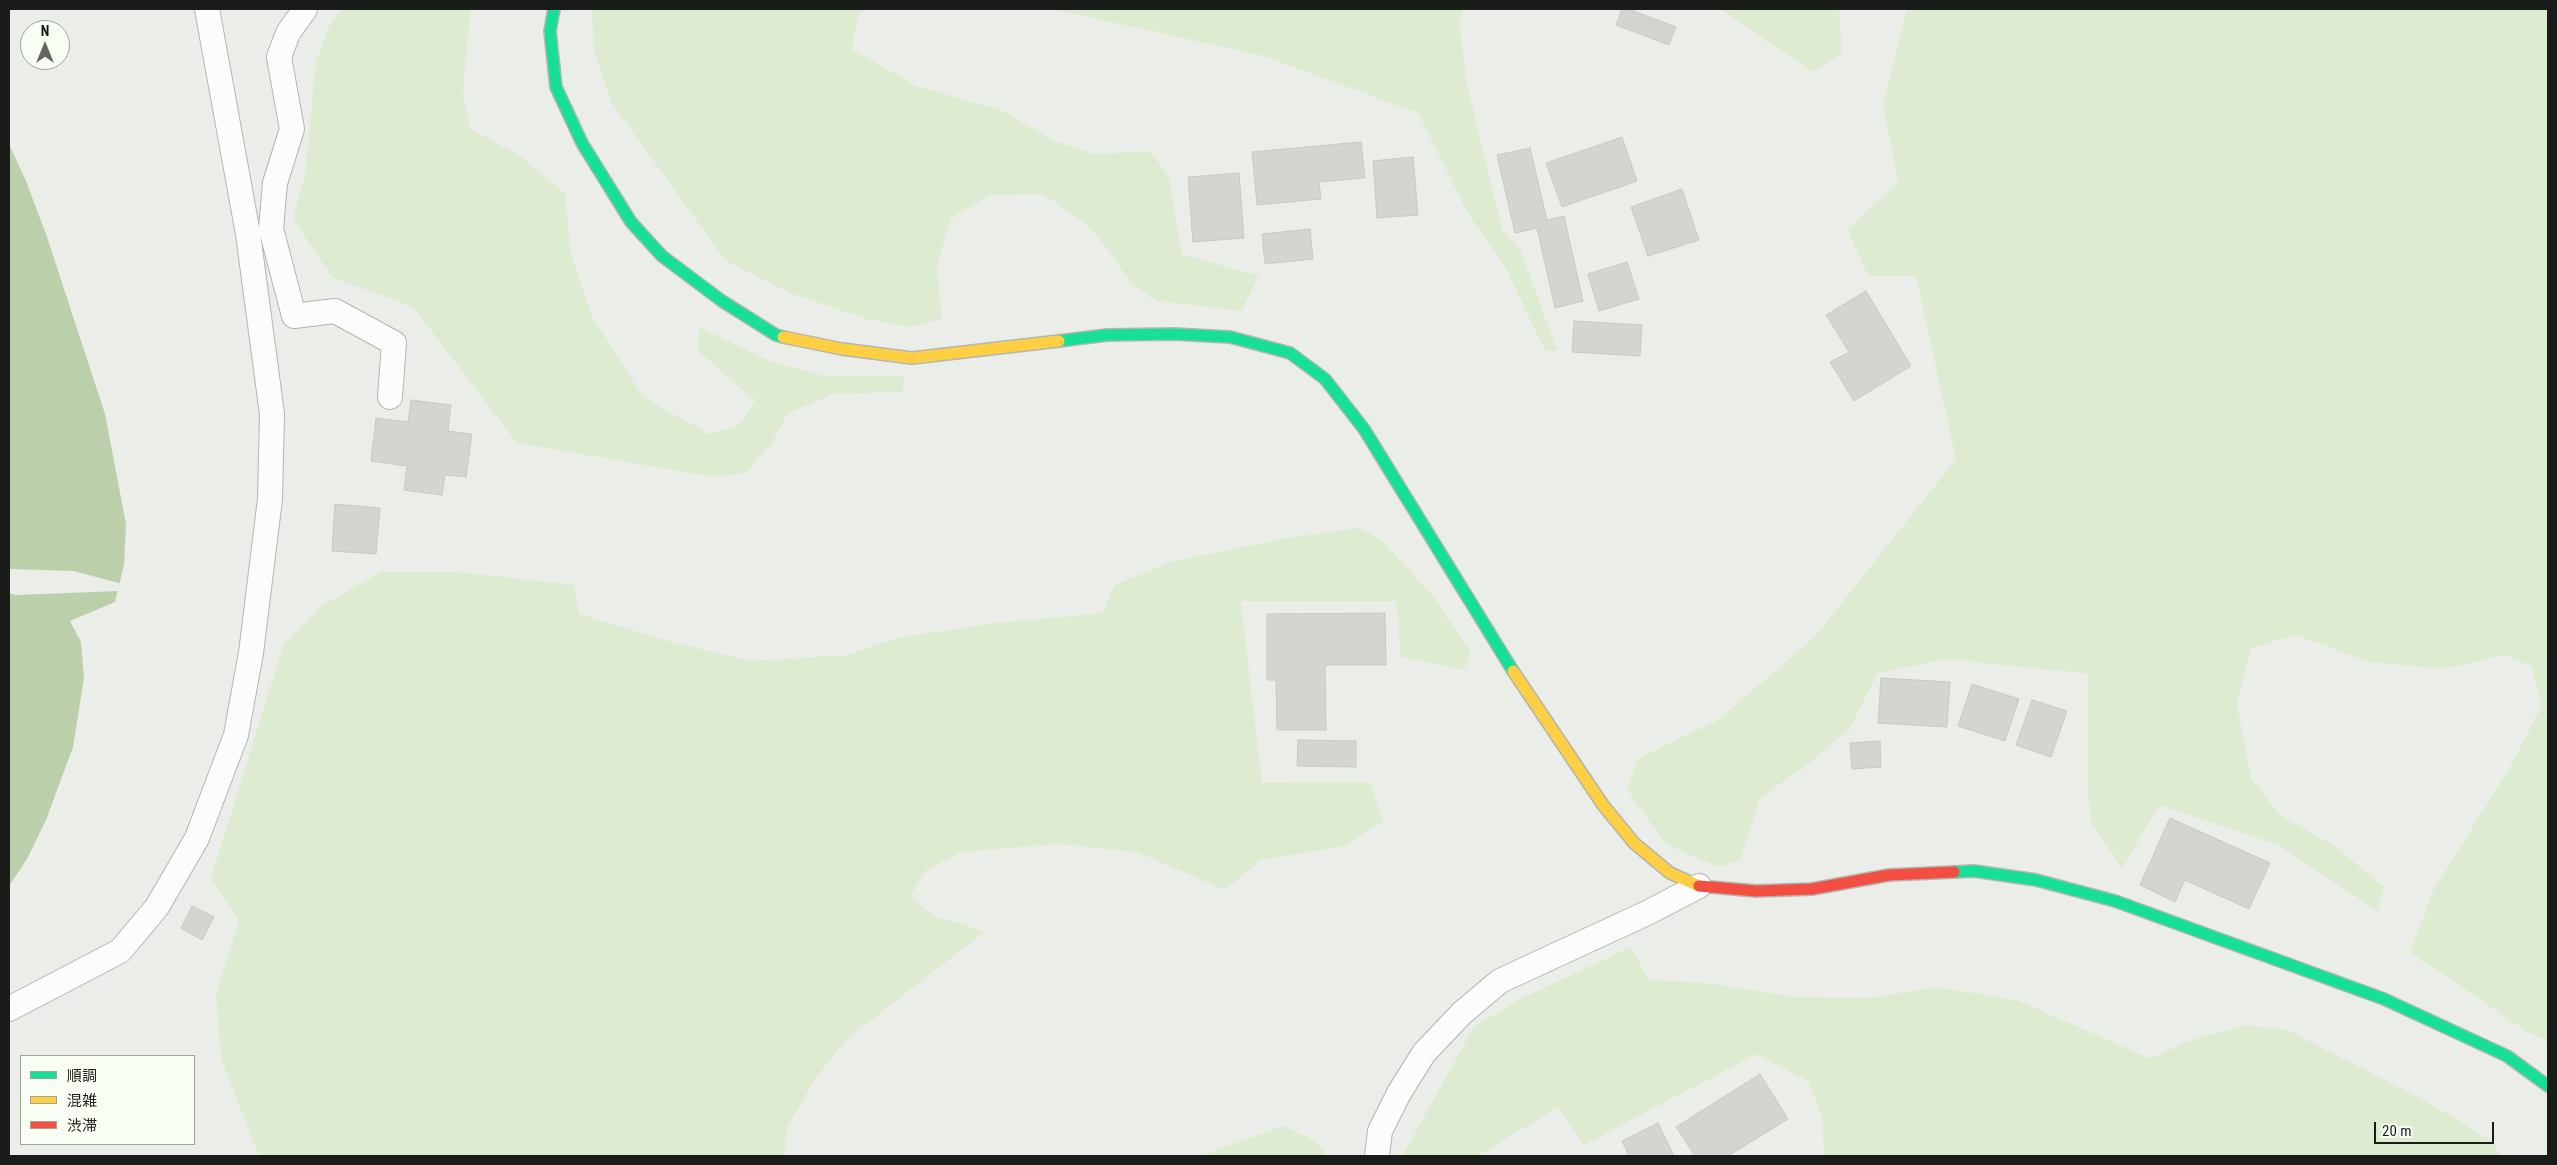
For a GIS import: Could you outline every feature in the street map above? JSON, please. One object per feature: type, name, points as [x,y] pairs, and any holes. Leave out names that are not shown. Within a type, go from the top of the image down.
[{"type":"street","points":[[554,9],[550,31],[556,87],[582,143],[631,222],[662,256],[722,301],[776,335],[842,349],[912,358],[1107,335],[1174,334],[1230,337],[1290,352],[1325,379],[1364,430],[1402,488],[1508,664],[1603,805],[1634,843],[1670,873],[1699,886],[1756,891],[1812,889],[1889,875],[1974,871],[2036,880],[2115,901],[2384,999],[2507,1056],[2548,1086]]},
{"type":"lane","points":[[9,1009],[120,951],[157,906],[197,838],[236,735],[251,653],[270,499],[272,414],[248,234],[207,9]]},
{"type":"lane","points":[[305,9],[288,33],[279,57],[292,129],[275,183],[271,229],[294,316],[335,311],[394,342],[390,397]]},
{"type":"lane","points":[[248,234],[271,229]]},
{"type":"lane","points":[[1377,1156],[1380,1132],[1399,1093],[1424,1053],[1462,1013],[1500,981],[1649,912],[1699,886]]},
{"type":"shaded area","points":[[341,9],[471,9],[463,91],[470,129],[517,154],[565,193],[571,254],[592,316],[643,397],[709,434],[739,425],[755,401],[698,351],[699,327],[770,361],[823,376],[904,376],[903,392],[833,394],[788,413],[770,446],[745,473],[714,477],[517,443],[413,307],[332,277],[293,219],[305,174],[316,61],[329,27]]},
{"type":"shaded area","points":[[592,9],[866,9],[858,16],[852,49],[916,86],[1001,110],[1053,140],[1094,154],[1150,151],[1169,177],[1182,254],[1259,276],[1241,311],[1157,301],[1131,283],[1106,247],[1085,223],[1043,194],[991,195],[951,218],[937,266],[942,319],[911,327],[866,319],[793,294],[725,260],[611,102],[594,51]]},
{"type":"shaded area","points":[[1052,9],[1464,9],[1459,21],[1467,84],[1503,232],[1520,249],[1557,350],[1545,351],[1506,268],[1467,212],[1418,113],[1264,56]]},
{"type":"shaded area","points":[[1721,9],[1839,9],[1842,53],[1812,72]]},
{"type":"shaded area","points":[[1907,9],[2548,9],[2548,1041],[2529,1033],[2410,952],[2433,891],[2510,767],[2542,706],[2531,666],[2504,655],[2443,669],[2370,662],[2296,635],[2251,648],[2237,704],[2251,778],[2280,815],[2333,845],[2384,887],[2378,911],[2278,845],[2159,805],[2122,869],[2091,822],[2088,794],[2088,674],[1946,659],[1878,673],[1849,729],[1812,761],[1760,798],[1740,860],[1719,867],[1665,844],[1627,789],[1638,759],[1718,720],[1814,638],[1956,459],[1916,276],[1868,276],[1848,230],[1898,181],[1883,106]]},
{"type":"shaded area","points":[[9,144],[26,181],[47,237],[105,414],[126,524],[124,565],[115,602],[70,621],[81,642],[84,678],[73,747],[46,820],[27,859],[9,886]]},
{"type":"shaded area","points":[[1359,528],[1380,539],[1434,597],[1471,653],[1464,670],[1401,657],[1396,601],[1241,601],[1262,783],[1370,782],[1384,822],[1341,847],[1261,860],[1225,890],[1137,852],[1059,844],[962,852],[927,869],[910,896],[937,918],[964,924],[983,933],[847,1039],[814,1080],[787,1128],[785,1156],[259,1156],[221,1058],[216,994],[239,921],[211,878],[283,646],[323,605],[381,572],[457,572],[574,585],[579,614],[672,642],[749,661],[848,655],[896,638],[996,623],[1102,613],[1115,585],[1174,561],[1287,538]]},
{"type":"shaded area","points":[[1631,947],[1649,980],[1706,983],[1795,997],[1869,998],[1936,987],[2017,1000],[2151,1059],[2186,1042],[2245,1025],[2287,1030],[2422,1099],[2492,1141],[2500,1156],[1824,1156],[1822,1116],[1808,1081],[1756,1054],[1584,1145],[1558,1107],[1477,1156],[1402,1156],[1474,1027],[1516,1001]]},
{"type":"shaded area","points":[[1283,1126],[1316,1141],[1327,1156],[1200,1156]]},
{"type":"pier","points":[[9,569],[74,571],[122,584],[120,591],[16,595],[9,593]]},
{"type":"building","points":[[1622,9],[1628,9],[1676,27],[1669,45],[1616,25]]},
{"type":"building","points":[[1622,137],[1637,181],[1562,207],[1546,163]]},
{"type":"building","points":[[1361,142],[1365,178],[1319,182],[1321,199],[1257,205],[1252,152]]},
{"type":"building","points":[[1530,148],[1547,220],[1564,216],[1583,301],[1555,308],[1537,228],[1515,233],[1497,155]]},
{"type":"building","points":[[1413,157],[1418,215],[1377,218],[1373,161]]},
{"type":"building","points":[[1239,173],[1244,238],[1193,242],[1188,177]]},
{"type":"building","points":[[1682,189],[1699,240],[1648,256],[1631,207]]},
{"type":"building","points":[[1310,229],[1313,259],[1265,264],[1262,234]]},
{"type":"building","points":[[1627,262],[1639,299],[1599,311],[1588,274]]},
{"type":"building","points":[[1866,291],[1911,366],[1854,401],[1830,362],[1849,352],[1826,315]]},
{"type":"building","points":[[1574,321],[1642,325],[1640,356],[1572,352]]},
{"type":"building","points":[[411,400],[451,405],[448,431],[472,434],[466,477],[445,475],[442,495],[404,490],[407,466],[371,461],[376,418],[408,422]]},
{"type":"building","points":[[335,504],[380,508],[376,554],[332,551]]},
{"type":"building","points":[[1385,613],[1386,665],[1325,665],[1326,730],[1277,730],[1276,680],[1267,680],[1267,614]]},
{"type":"building","points":[[1881,678],[1950,682],[1947,727],[1878,723]]},
{"type":"building","points":[[1972,684],[2019,699],[2005,741],[1958,726]]},
{"type":"building","points":[[2032,700],[2067,711],[2051,757],[2016,745]]},
{"type":"building","points":[[1298,740],[1356,741],[1356,767],[1297,766]]},
{"type":"building","points":[[1880,741],[1881,767],[1852,769],[1850,743]]},
{"type":"building","points":[[2170,818],[2270,863],[2249,909],[2185,880],[2175,902],[2140,885]]},
{"type":"building","points":[[192,906],[214,917],[202,940],[181,928]]},
{"type":"building","points":[[1760,1074],[1788,1119],[1728,1156],[1695,1156],[1676,1127]]},
{"type":"building","points":[[1658,1123],[1674,1156],[1629,1156],[1622,1141]]},
{"type":"traffic: fast","points":[[554,9],[550,31],[556,87],[582,143],[631,222],[662,256],[722,301],[776,335],[783,337]]},
{"type":"traffic: fast","points":[[1059,341],[1107,335],[1174,334],[1230,337],[1290,353],[1325,379],[1364,429],[1513,671]]},
{"type":"traffic: fast","points":[[1954,872],[1974,871],[2036,880],[2115,901],[2384,999],[2507,1056],[2548,1086]]},
{"type":"traffic: slow","points":[[783,337],[842,349],[912,358],[1059,341]]},
{"type":"traffic: slow","points":[[1513,671],[1603,805],[1634,843],[1670,873],[1699,886]]},
{"type":"traffic: jam","points":[[1699,886],[1756,891],[1812,889],[1889,875],[1954,872]]}]
